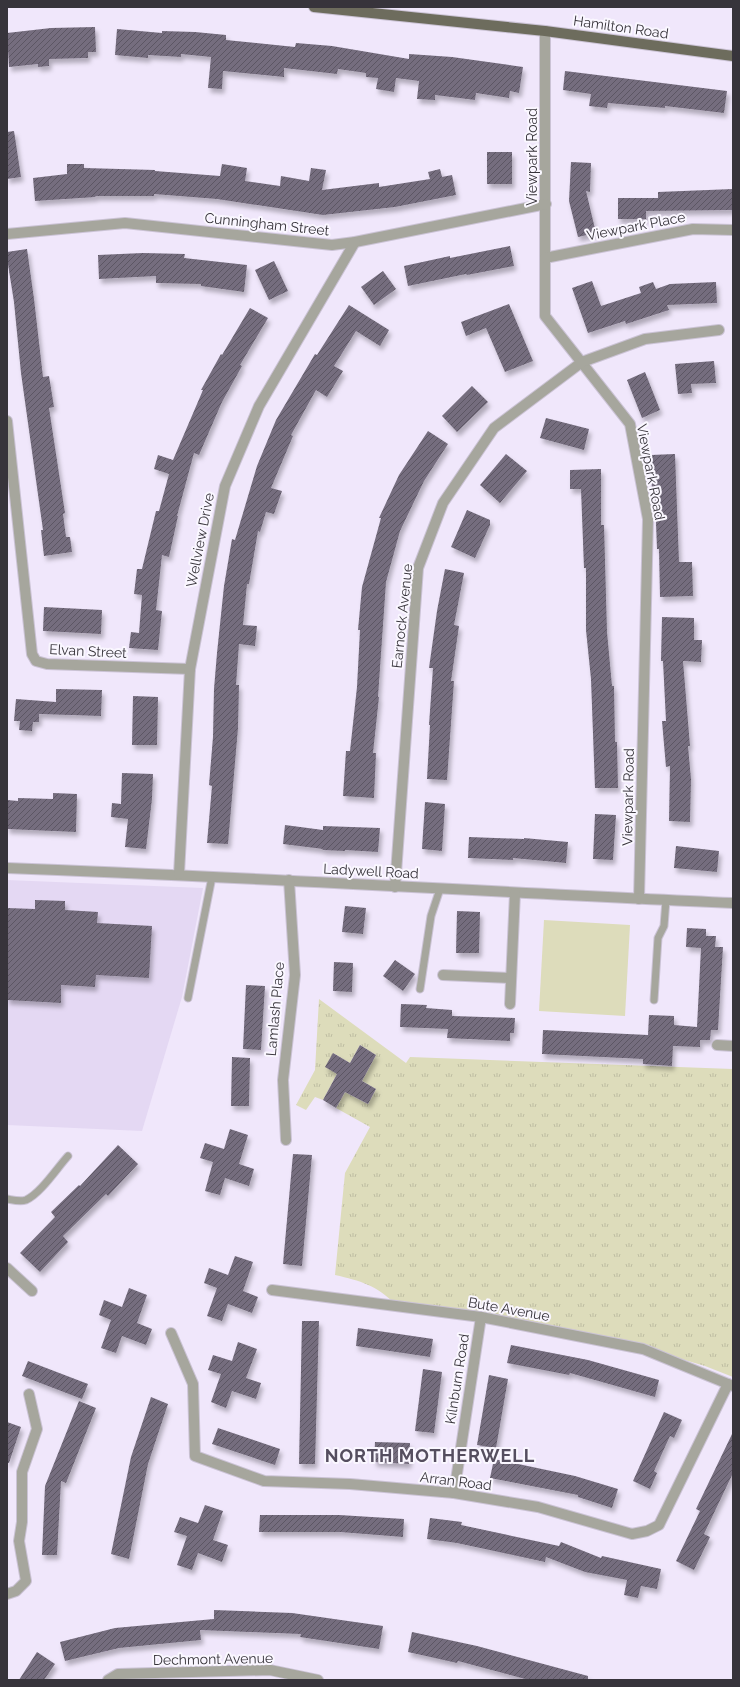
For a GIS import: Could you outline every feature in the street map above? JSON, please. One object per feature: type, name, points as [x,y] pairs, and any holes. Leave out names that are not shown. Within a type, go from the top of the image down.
[{"type":"main road","name":"Hamilton Road","points":[[314,7],[545,31],[733,56]]},
{"type":"street","name":"Viewpark Road","points":[[545,31],[545,316],[630,424],[648,519],[640,899]]},
{"type":"street","name":"Cunningham Street","points":[[7,234],[125,223],[332,245],[355,242],[546,204]]},
{"type":"street","name":"Viewpark Place","points":[[545,258],[693,229],[733,230]]},
{"type":"street","name":"Wellview Drive","points":[[179,874],[190,668],[225,486],[259,406],[355,242]]},
{"type":"street","name":"Earnock Avenue","points":[[395,887],[418,568],[443,504],[494,428],[582,362],[645,339],[719,330]]},
{"type":"street","name":"Elvan Street","points":[[7,421],[32,654],[36,661],[47,664],[190,668]]},
{"type":"street","name":"Ladywell Road","points":[[7,868],[179,874],[395,887],[733,903]]},
{"type":"street","name":"Lamlash Place","points":[[286,1140],[283,1080],[295,975],[289,880]]},
{"type":"street","points":[[510,1004],[514,892]]},
{"type":"street","points":[[443,975],[511,978]]},
{"type":"street","points":[[717,1045],[733,1046]]},
{"type":"street","points":[[7,1268],[32,1291]]},
{"type":"street","name":"Bute Avenue","points":[[272,1290],[481,1316],[643,1349],[730,1385]]},
{"type":"street","name":"Kilnburn Road","points":[[454,1493],[481,1316]]},
{"type":"street","name":"Arran Road","points":[[170,1333],[193,1384],[195,1456],[264,1481],[350,1484],[454,1493],[538,1507],[632,1534],[647,1531],[659,1525],[730,1385]]},
{"type":"street","points":[[7,1594],[16,1591],[26,1581],[19,1541],[22,1522],[22,1472],[37,1429],[30,1394]]},
{"type":"street","name":"Dechmont Avenue","points":[[108,1680],[118,1674],[270,1670],[318,1680]]},
{"type":"lane","points":[[188,998],[212,876]]},
{"type":"lane","points":[[420,989],[431,916],[440,889]]},
{"type":"lane","points":[[654,1000],[658,938],[664,926],[666,900]]},
{"type":"lane","points":[[7,1199],[16,1201],[25,1200],[34,1195],[68,1156]]},
{"type":"shaded area","points":[[7,880],[203,888],[182,997],[142,1131],[7,1125]]},
{"type":"green space","points":[[544,920],[630,925],[625,1016],[539,1011]]},
{"type":"green space","points":[[319,999],[406,1063],[410,1057],[733,1069],[733,1377],[705,1366],[610,1338],[395,1304],[375,1288],[353,1279],[335,1275],[345,1173],[370,1127],[336,1108],[345,1092],[368,1104],[376,1089],[362,1081],[376,1055],[360,1045],[350,1063],[333,1053],[337,1074],[323,1100],[315,1097],[306,1110],[296,1105],[315,1070]]},
{"type":"building","points":[[95,27],[96,52],[88,52],[88,58],[49,59],[49,66],[38,67],[38,64],[9,67],[7,33],[51,28]]},
{"type":"building","points":[[117,29],[162,33],[162,31],[195,32],[226,35],[226,40],[295,47],[296,43],[332,46],[409,59],[409,54],[452,57],[523,67],[519,93],[510,91],[509,98],[476,93],[475,100],[435,95],[435,100],[417,99],[419,81],[396,78],[394,92],[376,89],[378,78],[366,77],[366,73],[338,69],[337,74],[284,68],[284,77],[223,71],[222,89],[208,88],[211,57],[181,54],[181,57],[148,55],[148,58],[115,55]]},
{"type":"building","points":[[565,71],[727,91],[724,113],[665,106],[665,108],[608,103],[607,108],[589,106],[591,94],[563,90]]},
{"type":"building","points":[[14,131],[21,177],[7,179],[7,132]]},
{"type":"building","points":[[487,152],[512,152],[512,184],[487,184]]},
{"type":"building","points":[[571,162],[591,163],[590,192],[586,191],[596,233],[578,237],[569,201]]},
{"type":"building","points":[[67,164],[84,164],[84,168],[155,170],[220,176],[222,164],[247,168],[245,181],[280,186],[281,176],[309,181],[311,168],[326,170],[322,190],[379,183],[379,187],[430,179],[428,172],[440,169],[442,177],[452,175],[456,195],[395,207],[323,215],[217,199],[154,194],[154,196],[95,196],[96,197],[35,201],[33,178],[67,174]]},
{"type":"building","points":[[733,189],[733,210],[646,211],[646,219],[618,219],[618,198],[658,198],[658,192]]},
{"type":"building","points":[[510,246],[514,266],[408,286],[404,266],[450,256],[450,258]]},
{"type":"building","points":[[27,249],[43,377],[49,376],[54,407],[49,408],[65,513],[63,514],[66,537],[70,537],[72,552],[44,556],[41,530],[43,530],[21,373],[14,302],[7,258],[7,252]]},
{"type":"building","points":[[143,253],[185,254],[184,258],[247,265],[244,292],[201,286],[201,284],[156,283],[156,276],[99,279],[98,255]]},
{"type":"building","points":[[274,261],[288,291],[269,300],[255,270]]},
{"type":"building","points":[[383,271],[396,289],[374,305],[361,287]]},
{"type":"building","points":[[592,281],[601,306],[641,293],[639,287],[653,282],[656,289],[670,284],[716,282],[717,303],[667,305],[669,310],[626,324],[625,321],[588,333],[572,288]]},
{"type":"building","points":[[509,304],[533,361],[505,372],[486,328],[466,336],[461,322]]},
{"type":"building","points":[[349,305],[389,330],[380,346],[356,331],[334,366],[343,371],[327,397],[316,390],[291,435],[293,436],[271,488],[282,491],[274,514],[266,512],[260,532],[258,531],[249,584],[247,584],[243,625],[257,626],[255,646],[239,644],[236,685],[239,685],[238,728],[228,844],[207,843],[212,786],[209,785],[213,737],[214,689],[224,586],[232,539],[235,540],[257,466],[276,420],[315,354],[317,355]]},
{"type":"building","points":[[250,308],[268,318],[240,365],[242,366],[222,402],[199,455],[194,453],[177,516],[169,557],[162,555],[156,610],[162,611],[158,650],[129,648],[131,632],[139,633],[142,595],[134,594],[137,569],[142,569],[156,511],[159,511],[169,474],[154,469],[158,455],[173,460],[203,390],[201,390],[221,354],[222,355]]},
{"type":"building","points":[[714,361],[716,383],[691,384],[692,393],[678,394],[675,364]]},
{"type":"building","points":[[645,372],[660,410],[642,418],[627,380]]},
{"type":"building","points":[[472,386],[488,402],[457,432],[442,416]]},
{"type":"building","points":[[546,418],[589,429],[584,450],[540,438]]},
{"type":"building","points":[[428,431],[448,444],[424,481],[400,531],[386,582],[379,697],[373,753],[376,753],[374,798],[343,796],[346,751],[350,751],[357,687],[360,630],[358,630],[362,587],[381,518],[379,518],[399,475]]},
{"type":"building","points":[[506,454],[527,471],[500,503],[480,485]]},
{"type":"building","points":[[675,454],[679,562],[692,562],[693,596],[660,597],[659,549],[657,549],[655,496],[652,496],[651,455]]},
{"type":"building","points":[[601,469],[601,525],[604,525],[607,632],[612,686],[614,686],[618,788],[595,788],[591,679],[586,630],[586,568],[584,568],[581,489],[570,489],[570,470]]},
{"type":"building","points":[[467,510],[490,520],[490,525],[475,558],[451,547]]},
{"type":"building","points":[[445,569],[464,573],[454,625],[459,626],[451,681],[454,681],[447,780],[427,779],[433,668],[429,668]]},
{"type":"building","points":[[44,607],[102,610],[101,634],[43,631]]},
{"type":"building","points":[[662,617],[694,618],[694,640],[702,640],[701,662],[683,661],[690,746],[688,746],[691,779],[690,822],[669,821],[670,766],[666,767],[662,721],[666,721],[663,661],[661,661]]},
{"type":"building","points":[[56,689],[102,690],[101,716],[39,714],[39,722],[33,722],[32,731],[19,730],[20,721],[14,721],[16,699],[56,702]]},
{"type":"building","points":[[133,696],[158,697],[157,745],[132,745]]},
{"type":"building","points":[[122,773],[153,774],[152,799],[146,849],[125,847],[128,819],[111,817],[112,803],[121,804]]},
{"type":"building","points":[[53,793],[77,794],[76,832],[7,829],[7,800],[18,801],[18,798],[53,799]]},
{"type":"building","points":[[425,802],[445,804],[442,851],[422,849]]},
{"type":"building","points":[[595,814],[616,815],[613,860],[593,859]]},
{"type":"building","points":[[285,825],[323,830],[323,826],[380,828],[378,852],[322,850],[323,849],[283,844]]},
{"type":"building","points":[[469,837],[524,838],[568,842],[566,863],[513,858],[513,860],[468,858]]},
{"type":"building","points":[[676,846],[719,851],[717,872],[674,868]]},
{"type":"building","points":[[35,900],[65,901],[65,910],[98,912],[97,923],[152,926],[149,978],[96,975],[95,987],[61,985],[61,1003],[7,1000],[7,908],[35,909]]},
{"type":"building","points":[[345,906],[366,908],[363,934],[342,932]]},
{"type":"building","points":[[457,911],[480,912],[479,953],[456,953]]},
{"type":"building","points":[[687,928],[706,929],[706,936],[716,936],[715,947],[723,947],[718,1030],[711,1030],[710,1040],[700,1040],[700,1047],[673,1046],[672,1066],[643,1064],[643,1059],[542,1054],[543,1030],[648,1035],[649,1015],[674,1016],[674,1025],[697,1027],[701,948],[686,947]]},
{"type":"building","points":[[395,960],[415,974],[403,991],[383,976]]},
{"type":"building","points":[[334,962],[353,963],[352,992],[333,991]]},
{"type":"building","points":[[246,985],[265,986],[261,1050],[243,1049]]},
{"type":"building","points":[[401,1004],[427,1005],[426,1008],[452,1010],[452,1016],[515,1018],[514,1033],[510,1033],[510,1041],[447,1038],[448,1029],[400,1027]]},
{"type":"building","points":[[360,1045],[376,1055],[362,1081],[376,1089],[368,1104],[345,1092],[336,1108],[323,1100],[337,1074],[325,1067],[333,1053],[350,1063]]},
{"type":"building","points":[[232,1057],[250,1058],[249,1106],[231,1106]]},
{"type":"building","points":[[230,1129],[248,1135],[239,1164],[254,1169],[249,1186],[225,1178],[220,1195],[205,1191],[213,1162],[200,1158],[205,1143],[224,1149]]},
{"type":"building","points":[[118,1145],[138,1164],[108,1196],[106,1194],[63,1236],[68,1242],[40,1272],[20,1253],[55,1217],[51,1212],[79,1185],[80,1186]]},
{"type":"building","points":[[293,1154],[312,1155],[302,1266],[283,1264]]},
{"type":"building","points":[[235,1256],[253,1262],[243,1291],[258,1297],[252,1313],[228,1304],[222,1321],[207,1316],[217,1288],[204,1283],[209,1268],[228,1275]]},
{"type":"building","points":[[129,1288],[147,1295],[137,1323],[152,1329],[146,1345],[122,1336],[116,1353],[101,1348],[111,1320],[99,1315],[104,1300],[122,1307]]},
{"type":"building","points":[[302,1321],[319,1321],[315,1464],[299,1464]]},
{"type":"building","points":[[358,1328],[433,1339],[430,1357],[356,1346]]},
{"type":"building","points":[[238,1342],[257,1349],[246,1378],[261,1383],[256,1399],[232,1391],[226,1408],[211,1402],[221,1374],[208,1370],[213,1355],[232,1361]]},
{"type":"building","points":[[511,1345],[588,1360],[659,1380],[655,1397],[570,1373],[569,1375],[507,1363]]},
{"type":"building","points":[[28,1361],[88,1384],[82,1399],[22,1376]]},
{"type":"building","points":[[423,1369],[442,1372],[434,1433],[415,1431]]},
{"type":"building","points":[[489,1375],[508,1379],[496,1448],[477,1445]]},
{"type":"building","points":[[151,1397],[168,1404],[148,1464],[129,1559],[111,1554],[131,1457]]},
{"type":"building","points":[[79,1401],[96,1408],[66,1483],[61,1481],[57,1555],[42,1555],[45,1486]]},
{"type":"building","points":[[664,1412],[682,1420],[674,1438],[670,1436],[654,1471],[657,1473],[650,1489],[633,1481]]},
{"type":"building","points":[[7,1422],[21,1427],[9,1463],[7,1463]]},
{"type":"building","points":[[218,1428],[280,1449],[275,1465],[212,1444]]},
{"type":"building","points":[[733,1432],[733,1473],[704,1534],[710,1537],[694,1570],[676,1561],[700,1511],[696,1509]]},
{"type":"building","points":[[375,1442],[410,1443],[409,1464],[374,1462]]},
{"type":"building","points":[[494,1459],[575,1476],[618,1489],[612,1508],[578,1497],[578,1495],[490,1478]]},
{"type":"building","points":[[205,1505],[223,1511],[213,1540],[228,1545],[222,1562],[198,1553],[192,1570],[177,1565],[187,1536],[174,1532],[180,1517],[198,1523]]},
{"type":"building","points":[[260,1515],[339,1515],[404,1519],[403,1537],[340,1532],[259,1532]]},
{"type":"building","points":[[430,1518],[462,1522],[461,1525],[559,1546],[561,1542],[601,1558],[602,1556],[661,1569],[657,1589],[641,1586],[638,1598],[624,1595],[627,1580],[585,1572],[546,1557],[545,1562],[457,1543],[427,1539]]},
{"type":"building","points":[[214,1610],[292,1613],[383,1626],[379,1649],[300,1637],[301,1634],[200,1630],[201,1640],[119,1648],[65,1661],[60,1642],[115,1628],[214,1619]]},
{"type":"building","points":[[412,1632],[477,1646],[588,1676],[588,1680],[529,1680],[458,1661],[457,1663],[408,1652]]},
{"type":"building","points":[[37,1652],[55,1664],[44,1680],[19,1680]]},
{"type":"district","name":"NORTH MOTHERWELL","points":[[430,1455]]}]
